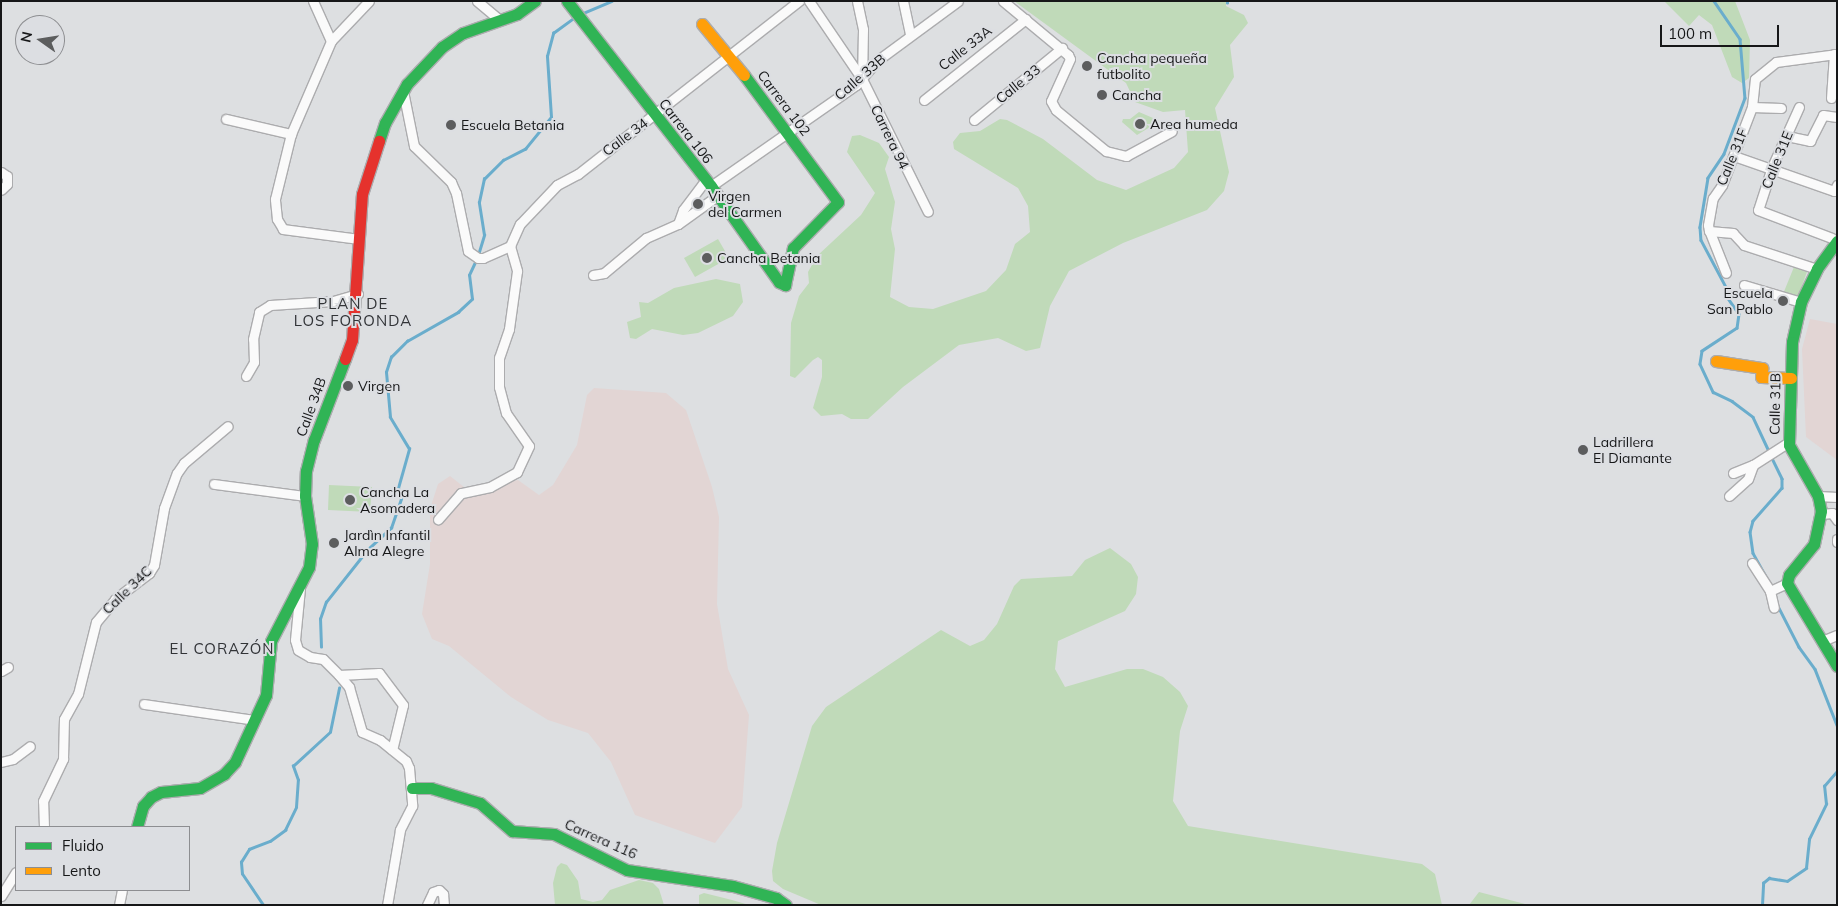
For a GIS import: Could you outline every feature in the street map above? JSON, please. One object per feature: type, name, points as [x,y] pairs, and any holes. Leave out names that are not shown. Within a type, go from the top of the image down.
[{"type":"street","points":[[313,1],[331,41]]},
{"type":"street","points":[[359,240],[283,229],[277,219],[275,199],[291,134],[331,41],[369,1]]},
{"type":"street","points":[[477,1],[500,20]]},
{"type":"street","name":"Calle 34B","points":[[137,826],[143,806],[152,797],[161,792],[200,788],[224,774],[235,762],[266,695],[271,642],[280,620],[300,588],[309,567],[312,544],[305,496],[306,471],[314,440],[352,340],[358,294],[362,194],[371,158],[385,123],[403,91],[442,48],[463,33],[500,20],[535,1]]},
{"type":"street","name":"Calle 34","points":[[510,246],[520,224],[557,185],[578,174],[731,57],[800,1]]},
{"type":"street","points":[[809,1],[862,79]]},
{"type":"street","name":"Carrera 94","points":[[857,1],[863,29],[862,79],[928,212]]},
{"type":"street","points":[[903,1],[910,35]]},
{"type":"street","name":"Calle 33B","points":[[678,224],[683,210],[708,183],[788,134],[862,79],[878,60],[958,1]]},
{"type":"street","points":[[1003,1],[1062,48],[1070,59],[1050,101],[1056,110],[1106,151],[1126,156],[1172,131]]},
{"type":"street","name":"Carrera 106","points":[[569,4],[708,183],[779,282]]},
{"type":"street","name":"Calle 33A","points":[[924,100],[1026,20]]},
{"type":"street","name":"Carrera 102","points":[[702,24],[731,57],[838,202],[793,248],[788,283],[782,285],[779,282]]},
{"type":"street","name":"Calle 33","points":[[974,120],[1062,48]]},
{"type":"street","points":[[1831,98],[1836,54]]},
{"type":"street","name":"Calle 31F","points":[[1711,230],[1713,198],[1734,156],[1752,108],[1755,79],[1776,62],[1836,54]]},
{"type":"street","points":[[403,91],[414,146],[451,182],[456,193],[464,242],[468,251],[478,258],[483,258],[510,246],[517,271],[509,329],[499,358],[499,387],[506,413],[529,446],[517,472],[490,487],[461,493],[438,519]]},
{"type":"street","name":"Calle 31E","points":[[1799,107],[1772,169],[1758,210],[1834,239]]},
{"type":"street","points":[[1752,108],[1781,108]]},
{"type":"street","points":[[1787,136],[1810,140],[1823,115],[1837,117]]},
{"type":"street","points":[[226,119],[291,134]]},
{"type":"street","points":[[1734,156],[1834,191],[1837,185]]},
{"type":"street","points":[[1,172],[7,176],[7,184],[1,190]]},
{"type":"street","points":[[593,275],[604,273],[646,238],[678,224],[717,196]]},
{"type":"street","points":[[1730,222],[1733,233],[1744,245],[1816,270]]},
{"type":"street","points":[[1726,273],[1711,230],[1733,233]]},
{"type":"street","name":"Calle 31B","points":[[1779,588],[1814,544],[1821,514],[1818,496],[1789,442],[1792,342],[1801,302],[1816,270],[1834,239]]},
{"type":"street","points":[[1744,285],[1801,302]]},
{"type":"street","points":[[246,376],[254,362],[253,339],[259,312],[270,305],[333,301],[358,294]]},
{"type":"street","points":[[1716,361],[1762,368],[1761,377],[1791,378]]},
{"type":"street","name":"Calle 34C","points":[[44,826],[44,800],[63,759],[64,719],[78,694],[96,622],[115,599],[154,565],[164,508],[177,474],[184,463],[228,426]]},
{"type":"street","points":[[1733,473],[1753,465],[1789,442]]},
{"type":"street","points":[[1729,496],[1748,479],[1753,465]]},
{"type":"street","points":[[214,484],[305,496]]},
{"type":"street","points":[[1818,496],[1837,497]]},
{"type":"street","points":[[1821,514],[1832,513],[1837,520]]},
{"type":"street","points":[[1752,562],[1779,588],[1822,641],[1837,666]]},
{"type":"street","points":[[300,588],[295,640],[298,650],[310,657],[323,659],[339,674],[349,687],[362,732],[380,740],[406,761],[412,788],[412,806],[400,830],[387,905]]},
{"type":"street","points":[[1774,608],[1779,588]]},
{"type":"street","points":[[1822,641],[1837,635]]},
{"type":"street","points":[[339,674],[379,673],[403,705],[392,750]]},
{"type":"street","points":[[144,704],[255,720]]},
{"type":"street","points":[[1,762],[13,759],[30,746]]},
{"type":"street","name":"Carrera 116","points":[[412,788],[431,788],[480,803],[512,831],[554,834],[627,870],[733,886],[776,898],[786,905]]},
{"type":"street","points":[[1,896],[15,874]]},
{"type":"street","points":[[427,905],[437,890],[442,892],[444,905]]},
{"type":"street","points":[[119,905],[122,891]]},
{"type":"shaded area","points":[[1810,319],[1837,324],[1837,460],[1806,437],[1802,349]]},
{"type":"shaded area","points":[[594,388],[666,393],[686,410],[712,487],[719,517],[717,604],[728,669],[749,715],[742,807],[715,843],[635,815],[611,762],[588,733],[548,720],[511,697],[449,646],[432,639],[422,614],[430,564],[430,509],[438,484],[450,476],[469,491],[518,480],[539,495],[553,485],[577,445],[587,395]]},
{"type":"green space","points":[[1014,1],[1226,1],[1226,6],[1244,15],[1248,23],[1230,45],[1234,77],[1215,108],[1229,172],[1224,191],[1207,210],[1123,243],[1069,271],[1050,306],[1040,348],[1026,351],[998,338],[959,345],[903,387],[868,419],[851,419],[842,414],[821,416],[813,408],[822,377],[822,360],[818,357],[795,378],[790,376],[791,323],[799,296],[809,283],[808,272],[817,256],[861,215],[875,193],[847,152],[852,136],[860,135],[879,143],[889,157],[885,169],[895,202],[891,229],[895,249],[890,297],[909,307],[933,309],[986,291],[1006,270],[1015,244],[1030,232],[1028,206],[1018,188],[954,149],[953,142],[960,133],[980,131],[1000,119],[1007,120],[1043,139],[1097,180],[1126,190],[1174,168],[1188,152],[1185,110],[1163,112],[1135,102],[1126,83]]},
{"type":"green space","points":[[1664,1],[1735,1],[1750,40],[1749,78],[1742,83],[1732,77],[1712,25],[1699,15],[1689,26]]},
{"type":"green space","name":"Area humeda","points":[[1139,112],[1160,121],[1137,135],[1122,122],[1123,119],[1130,119]]},
{"type":"green space","name":"Cancha Betania","points":[[718,239],[729,258],[695,277],[684,258]]},
{"type":"green space","points":[[1794,267],[1807,272],[1797,299],[1783,294]]},
{"type":"green space","points":[[716,279],[740,284],[743,302],[733,316],[698,333],[683,335],[652,329],[636,339],[630,338],[627,322],[641,317],[639,302],[648,303],[674,288]]},
{"type":"green space","name":"Cancha La Asomadera","points":[[329,485],[372,487],[370,512],[328,510]]},
{"type":"green space","points":[[1110,548],[1131,564],[1138,577],[1136,594],[1125,611],[1058,641],[1055,669],[1065,687],[1127,669],[1143,669],[1163,677],[1180,692],[1188,706],[1180,731],[1173,801],[1188,826],[1422,864],[1435,874],[1442,905],[821,905],[783,889],[773,881],[772,871],[777,843],[812,726],[826,707],[941,630],[970,646],[984,640],[997,624],[1014,586],[1021,579],[1072,576],[1085,560]]},
{"type":"green space","points":[[561,863],[567,865],[578,881],[581,899],[593,902],[602,900],[610,890],[639,880],[653,883],[659,889],[664,905],[555,905],[553,883],[557,867]]},
{"type":"green space","points":[[1479,892],[1529,905],[1469,905]]},
{"type":"green space","points":[[704,893],[749,905],[699,905],[699,895]]},
{"type":"waterway","points":[[581,14],[611,1]]},
{"type":"waterway","points":[[1714,1],[1740,39],[1745,98],[1724,154],[1708,178],[1700,227],[1701,240],[1727,289],[1725,294],[1739,314],[1737,328],[1702,351],[1700,364],[1713,392],[1732,401],[1753,417],[1769,451]]},
{"type":"waterway","points":[[478,255],[484,235],[479,202],[484,179],[503,160],[525,149],[551,117],[547,56],[553,33],[574,18]]},
{"type":"waterway","points":[[321,647],[320,619],[326,602],[367,550],[391,528],[401,499],[398,488],[409,449],[390,417],[386,372],[391,357],[407,341],[458,312],[472,299],[469,275],[476,260]]},
{"type":"waterway","points":[[1771,456],[1782,479],[1782,488],[1753,521],[1750,532],[1753,553],[1772,587]]},
{"type":"waterway","points":[[1777,604],[1799,647],[1815,669],[1837,725]]},
{"type":"waterway","points":[[263,905],[242,874],[241,862],[249,849],[270,841],[285,830],[296,807],[298,780],[293,766],[330,732],[339,688]]},
{"type":"waterway","points":[[1762,905],[1763,883],[1769,878],[1787,881],[1806,868],[1809,839],[1826,804],[1824,786],[1837,771]]},
{"type":"traffic: fast","points":[[379,141],[385,123],[407,84],[442,47],[463,33],[517,14],[535,1]]},
{"type":"traffic: fast","points":[[567,1],[711,186],[779,282],[785,285],[793,248],[838,202],[744,75]]},
{"type":"traffic: fast","points":[[1837,241],[1817,269],[1801,302],[1792,342],[1789,445],[1818,496],[1821,511],[1814,544],[1789,575],[1787,583],[1837,666]]},
{"type":"traffic: fast","points":[[137,826],[143,806],[151,797],[161,792],[200,788],[224,774],[235,762],[266,695],[271,641],[309,567],[312,544],[305,496],[306,471],[314,440],[345,359]]},
{"type":"traffic: fast","points":[[412,788],[431,788],[480,803],[512,831],[554,834],[627,870],[733,886],[776,898],[786,905]]},
{"type":"traffic: slow","points":[[702,24],[744,75]]},
{"type":"traffic: slow","points":[[1716,361],[1762,368],[1761,377],[1791,378]]},
{"type":"traffic: jam","points":[[345,359],[352,340],[362,194],[379,141]]},
{"type":"place","name":"Cancha pequeña futbolito","points":[[1087,66]]},
{"type":"place","name":"Cancha","points":[[1102,95]]},
{"type":"place","name":"Area humeda","points":[[1140,124]]},
{"type":"place","name":"Escuela Betania","points":[[451,125]]},
{"type":"place","name":"Virgen del Carmen","points":[[698,204]]},
{"type":"place","name":"Cancha Betania","points":[[707,258]]},
{"type":"place","name":"Escuela San Pablo","points":[[1783,301]]},
{"type":"place","name":"Virgen","points":[[348,386]]},
{"type":"place","name":"Ladrillera El Diamante","points":[[1583,450]]},
{"type":"place","name":"Cancha La Asomadera","points":[[350,500]]},
{"type":"place","name":"Jardìn Infantil Alma Alegre","points":[[334,543]]},
{"type":"district","name":"PLAN DE LOS FORONDA","points":[[353,312]]},
{"type":"district","name":"EL CORAZÓN","points":[[222,649]]}]
